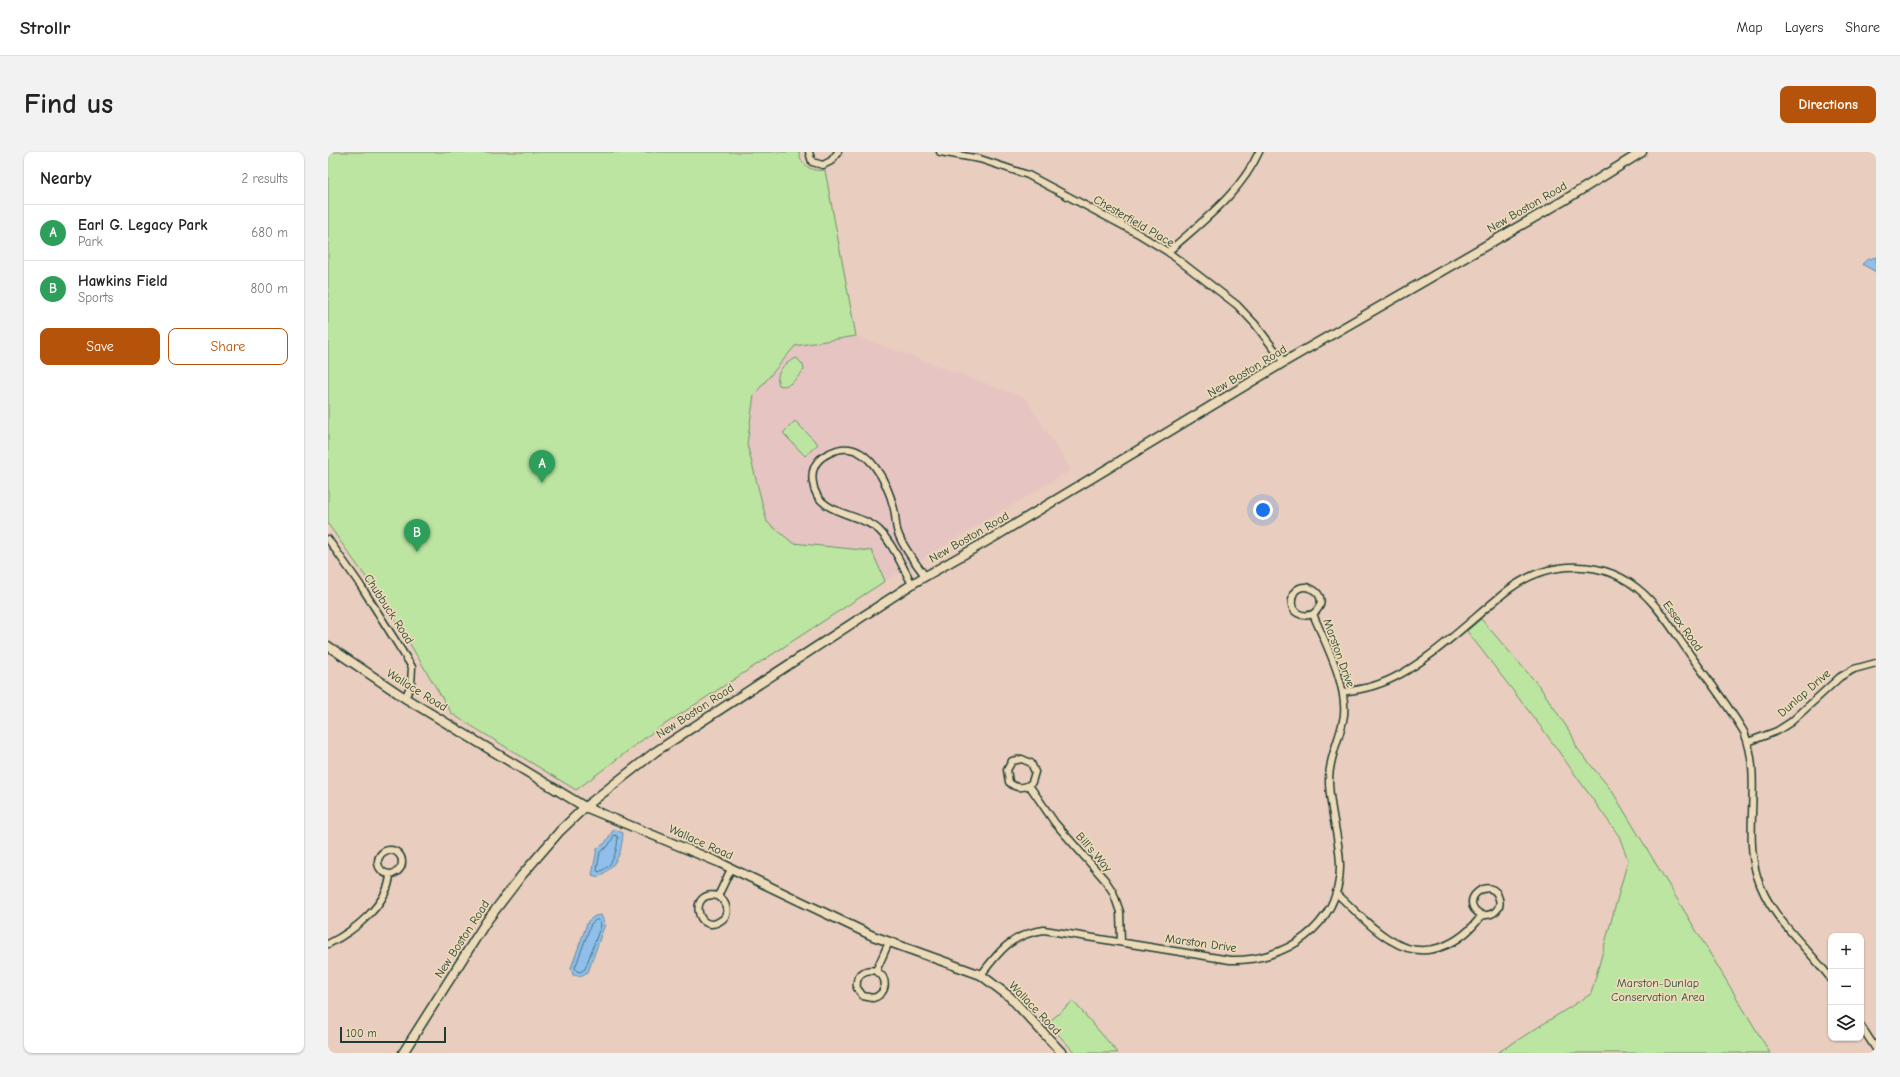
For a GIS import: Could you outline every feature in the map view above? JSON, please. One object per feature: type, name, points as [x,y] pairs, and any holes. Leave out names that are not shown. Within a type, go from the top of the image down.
[{"type":"street","points":[[808,152],[812,162],[819,165],[827,164],[838,152]]},
{"type":"street","name":"Chesterfield Place","points":[[940,152],[980,159],[1028,175],[1168,252],[1237,305],[1284,362]]},
{"type":"street","points":[[1168,252],[1225,200],[1242,182],[1259,152]]},
{"type":"street","name":"New Boston Road","points":[[403,1053],[494,912],[540,854],[585,807],[655,752],[925,576],[996,536],[1284,362],[1563,201],[1642,152]]},
{"type":"street","points":[[912,584],[888,542],[878,529],[838,512],[817,496],[814,489],[813,471],[820,459],[834,451],[849,448],[862,454],[872,464],[883,479],[891,500],[898,533],[925,576]]},
{"type":"street","name":"Chubbuck Road","points":[[328,539],[380,615],[412,667],[411,685],[405,698]]},
{"type":"street","name":"Essex Road","points":[[1343,692],[1375,686],[1412,667],[1509,590],[1538,573],[1555,568],[1586,567],[1617,576],[1632,584],[1656,607],[1738,722],[1748,742],[1752,770],[1753,850],[1759,883],[1775,912],[1828,975]]},
{"type":"street","name":"Marston Drive","points":[[1310,587],[1318,593],[1320,603],[1317,611],[1313,614],[1304,616],[1293,608],[1293,596],[1300,588],[1310,587]]},
{"type":"street","name":"Marston Drive","points":[[981,975],[993,959],[1010,942],[1031,932],[1055,930],[1230,960],[1258,959],[1283,951],[1307,936],[1323,918],[1336,893],[1340,867],[1329,780],[1333,753],[1344,715],[1343,692],[1313,614]]},
{"type":"street","name":"Wallace Road","points":[[328,646],[405,698],[585,807],[696,852],[873,936],[981,975],[1010,997],[1062,1053]]},
{"type":"street","name":"Dunlap Drive","points":[[1748,742],[1777,731],[1791,722],[1840,677],[1854,669],[1876,662]]},
{"type":"street","points":[[1022,759],[1027,760],[1034,768],[1035,777],[1029,785],[1020,788],[1008,782],[1007,770],[1012,761],[1022,759]]},
{"type":"street","name":"Bill's Way","points":[[1029,785],[1055,823],[1105,880],[1113,892],[1120,912],[1120,942]]},
{"type":"street","points":[[718,896],[731,869]]},
{"type":"street","points":[[328,944],[359,923],[371,912],[387,891],[390,874]]},
{"type":"street","points":[[1336,893],[1380,934],[1393,942],[1414,949],[1436,949],[1447,946],[1465,934],[1482,915],[1491,915],[1499,905],[1498,896],[1493,890],[1484,888],[1479,890],[1473,896],[1472,901],[1474,910],[1482,915]]},
{"type":"street","points":[[709,895],[718,896],[727,906],[726,916],[719,922],[709,924],[705,922],[699,914],[699,904],[704,897],[709,895]]},
{"type":"street","points":[[876,971],[890,942]]},
{"type":"street","points":[[872,970],[876,971],[883,976],[885,985],[884,989],[878,997],[868,998],[863,996],[857,988],[858,979],[863,972],[872,970]]},
{"type":"street","points":[[1864,1031],[1876,1049]]},
{"type":"shaded area","points":[[856,336],[1025,398],[1071,470],[885,581],[872,551],[793,543],[767,523],[747,444],[754,395],[795,346]]},
{"type":"green space","points":[[328,152],[799,152],[802,161],[808,167],[816,170],[825,170],[856,336],[795,346],[754,395],[747,444],[767,522],[793,543],[872,551],[885,581],[653,732],[576,790],[452,714],[390,611],[328,524]]},
{"type":"green space","points":[[797,358],[803,365],[804,370],[790,384],[783,386],[779,385],[779,372],[788,362]]},
{"type":"green space","points":[[795,421],[818,444],[805,456],[783,433]]},
{"type":"green space","name":"Marston-Dunlap Conservation Area","points":[[1481,619],[1540,687],[1572,735],[1577,748],[1612,791],[1770,1053],[1497,1053],[1591,994],[1628,860],[1619,836],[1544,731],[1467,631]]},
{"type":"green space","points":[[1073,1001],[1118,1053],[1075,1053],[1048,1023]]},
{"type":"water","points":[[1876,257],[1876,272],[1862,264],[1867,260]]},
{"type":"water","points":[[614,829],[623,833],[621,848],[617,859],[610,868],[599,877],[592,875],[597,849],[605,843]]},
{"type":"water","points":[[601,915],[605,924],[588,972],[580,976],[573,975],[571,968],[588,921],[595,916]]},
{"type":"place","name":"Earl G. Legacy Park","points":[[542,483]]},
{"type":"place","name":"Hawkins Field","points":[[417,552]]}]
